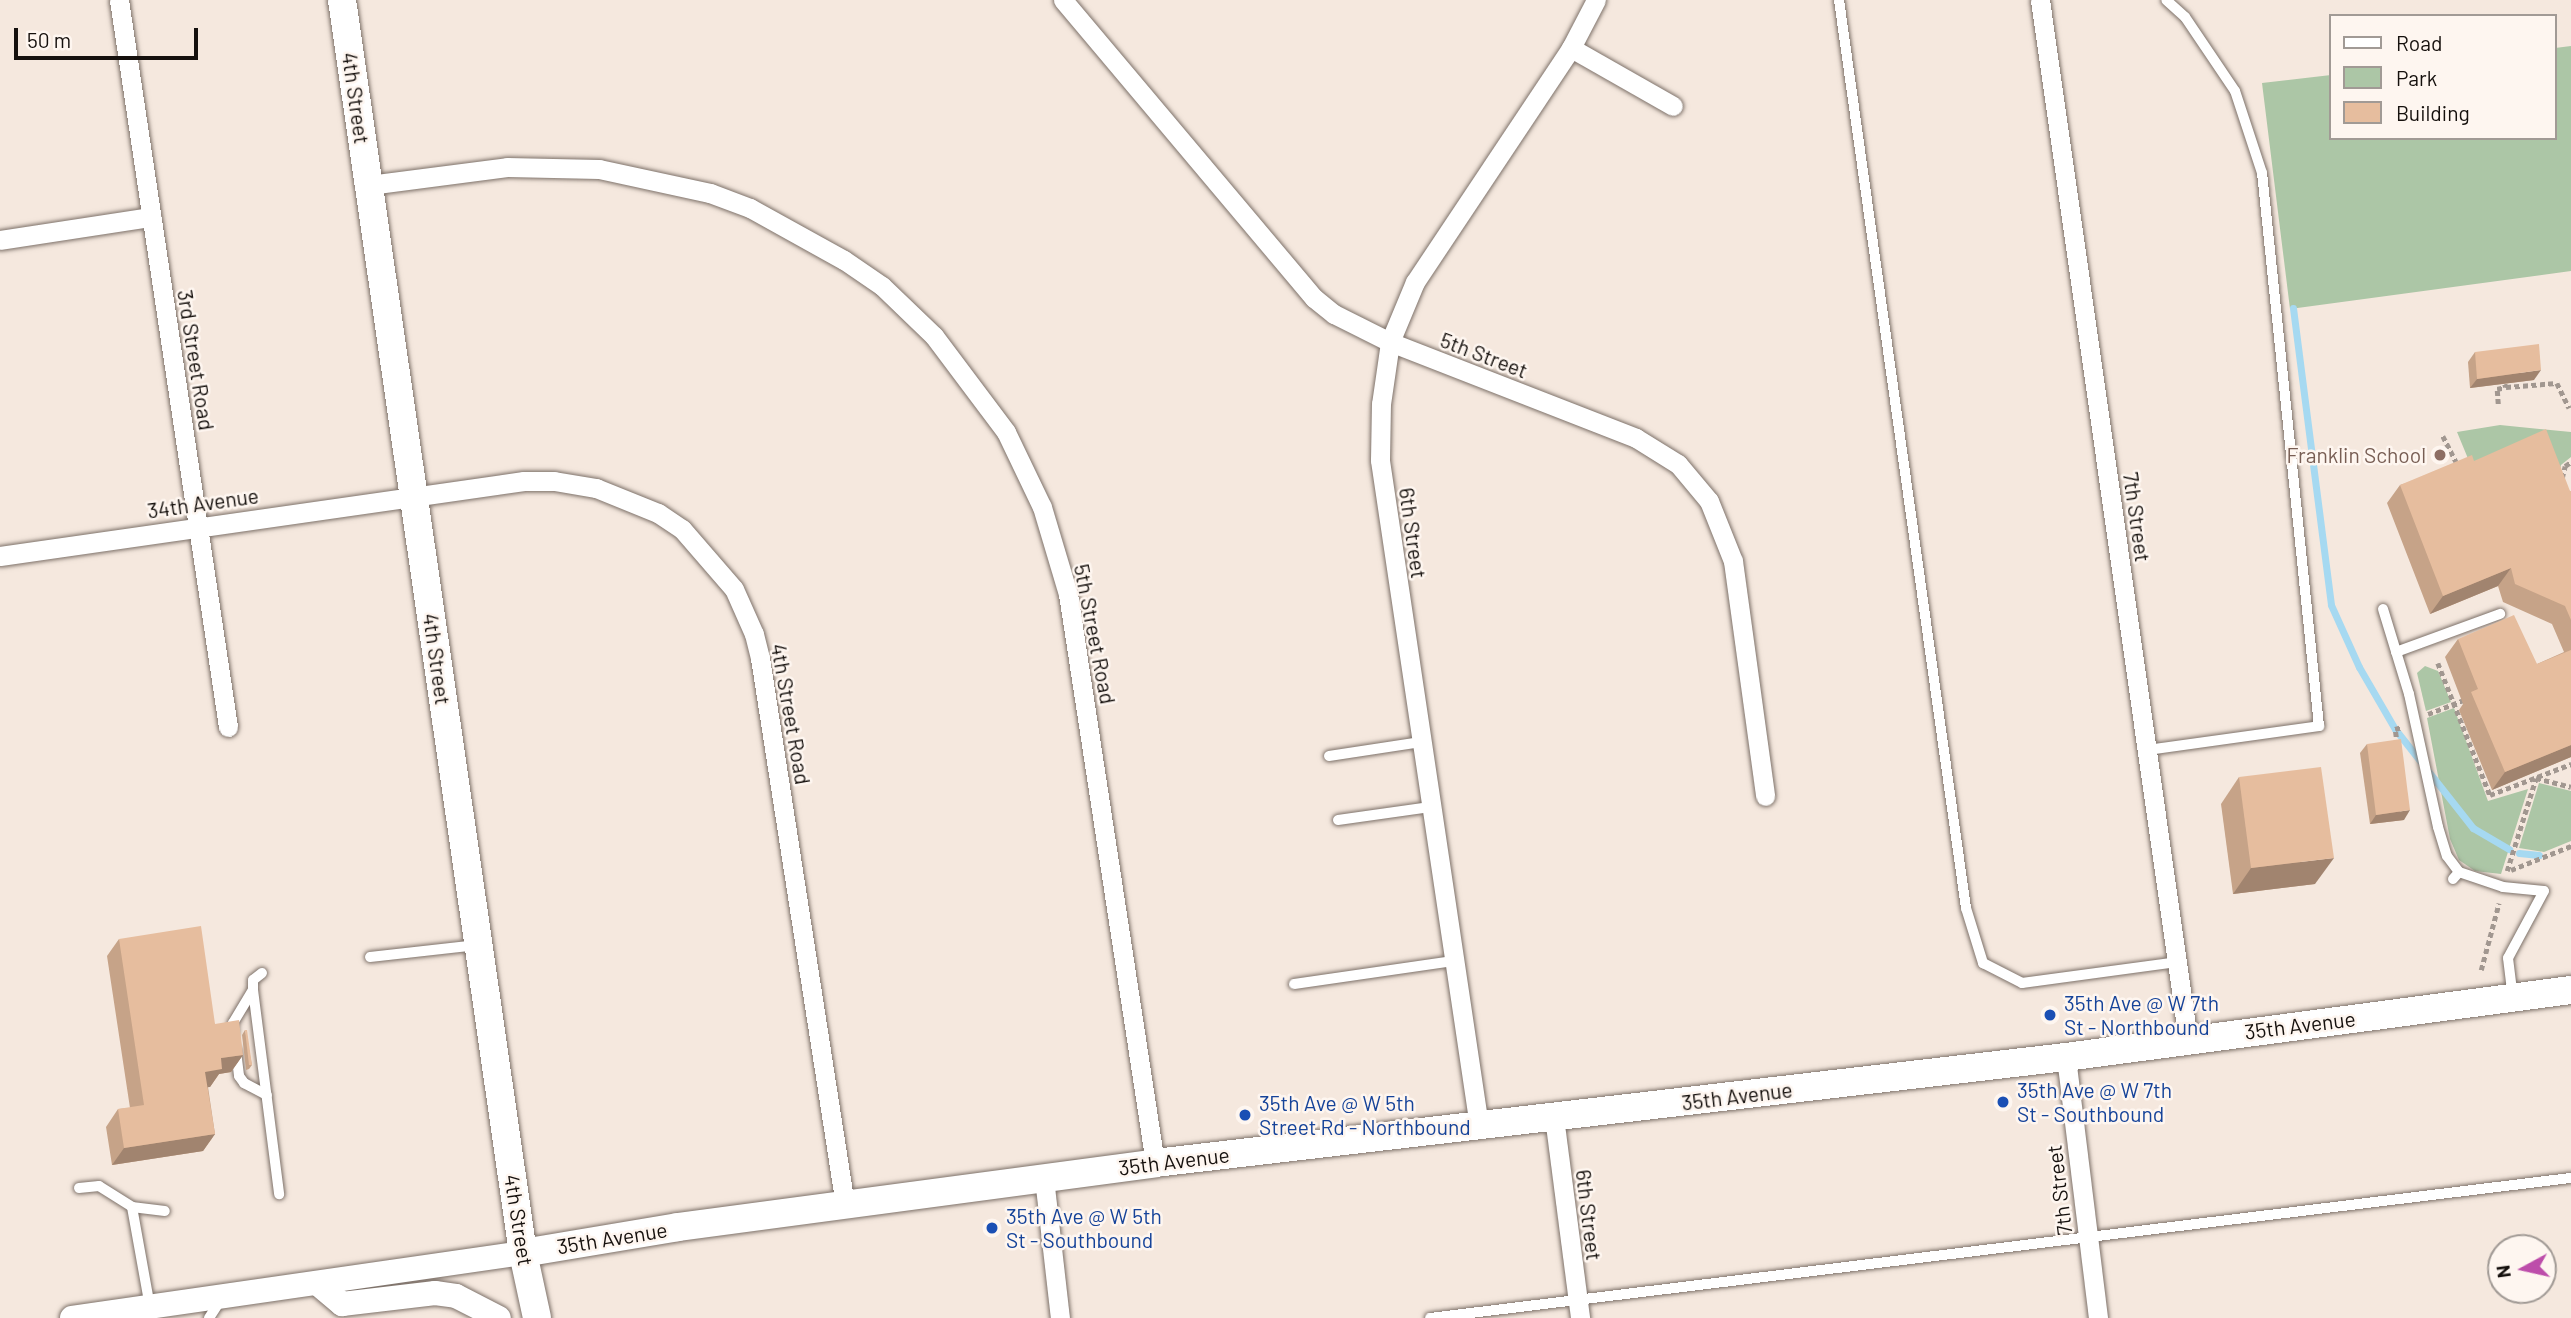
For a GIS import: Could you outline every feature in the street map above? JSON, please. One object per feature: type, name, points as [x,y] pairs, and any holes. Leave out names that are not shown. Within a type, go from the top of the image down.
[{"type":"main road","name":"4th Street","points":[[342,0],[523,1254],[537,1318]]},
{"type":"main road","name":"35th Avenue","points":[[523,1254],[678,1227],[1155,1163],[2066,1057],[2571,990]]},
{"type":"street","name":"3rd Street Road","points":[[118,0],[228,727]]},
{"type":"street","name":"5th Street","points":[[1063,0],[1314,298],[1334,314],[1390,342],[1636,438],[1678,464],[1709,500],[1733,561],[1765,796]]},
{"type":"street","name":"6th Street","points":[[1479,1126],[1452,961],[1380,460],[1381,404],[1390,342],[1415,282],[1434,249],[1571,48],[1596,0]]},
{"type":"street","name":"7th Street","points":[[2040,0],[2188,1040]]},
{"type":"street","points":[[1571,48],[1673,106]]},
{"type":"street","name":"5th Street Road","points":[[369,185],[507,167],[599,169],[710,193],[750,208],[844,260],[882,286],[934,336],[1006,432],[1042,508],[1068,594],[1155,1163]]},
{"type":"street","points":[[0,240],[151,217]]},
{"type":"street","name":"4th Street Road","points":[[414,496],[524,481],[554,481],[596,488],[637,503],[682,529],[734,589],[754,634],[761,659],[845,1205]]},
{"type":"street","name":"34th Avenue","points":[[0,556],[414,496]]},
{"type":"street","name":"7th Street","points":[[2066,1057],[2098,1318]]},
{"type":"street","name":"6th Street","points":[[1554,1117],[1578,1308]]},
{"type":"street","points":[[1044,1178],[1060,1318]]},
{"type":"street","name":"35th Avenue","points":[[72,1318],[523,1254]]},
{"type":"street","points":[[317,1283],[342,1304],[435,1293],[456,1296],[499,1318]]},
{"type":"lane","points":[[1839,0],[1966,908],[1983,962],[2022,983],[2177,962]]},
{"type":"lane","points":[[2147,750],[2319,726],[2262,173],[2235,91],[2185,17],[2165,0]]},
{"type":"lane","points":[[2382,609],[2415,723],[2438,827],[2456,876],[2503,887],[2544,891],[2508,958],[2513,998]]},
{"type":"lane","points":[[2396,652],[2500,614]]},
{"type":"lane","points":[[1329,756],[1421,742]]},
{"type":"lane","points":[[1338,820],[1430,807]]},
{"type":"lane","points":[[370,957],[478,945]]},
{"type":"lane","points":[[1294,984],[1452,961]]},
{"type":"lane","points":[[262,973],[253,981],[253,990],[279,1194]]},
{"type":"lane","points":[[253,990],[233,1023],[239,1076],[244,1083],[267,1095]]},
{"type":"lane","points":[[1430,1318],[1578,1308],[2088,1238],[2571,1178]]},
{"type":"lane","points":[[79,1188],[99,1186],[132,1207],[165,1211]]},
{"type":"lane","points":[[132,1207],[150,1307]]},
{"type":"lane","points":[[209,1318],[224,1296]]},
{"type":"path","points":[[2498,404],[2497,389],[2505,385],[2557,383],[2570,408]]},
{"type":"path","points":[[2444,436],[2464,478]]},
{"type":"path","points":[[2563,481],[2565,466],[2571,462]]},
{"type":"path","points":[[2438,663],[2490,795],[2571,764]]},
{"type":"path","points":[[2399,757],[2395,729],[2415,723],[2477,695]]},
{"type":"path","points":[[2536,778],[2571,787]]},
{"type":"path","points":[[2536,778],[2507,871],[2571,846]]},
{"type":"path","points":[[2481,970],[2501,897]]},
{"type":"green space","points":[[2571,46],[2571,271],[2290,309],[2262,83],[2330,75],[2330,140],[2557,140],[2557,48]]},
{"type":"green space","points":[[2500,425],[2571,432],[2571,457],[2561,465],[2559,474],[2474,473],[2457,432]]},
{"type":"green space","points":[[2425,666],[2438,671],[2451,702],[2426,711],[2417,673]]},
{"type":"green space","points":[[2454,708],[2488,801],[2528,789],[2501,874],[2475,871],[2459,860],[2450,839],[2427,718]]},
{"type":"green space","points":[[2539,783],[2571,791],[2571,841],[2544,852],[2519,848]]},
{"type":"building","points":[[2539,344],[2541,370],[2477,379],[2475,352]]},
{"type":"building","points":[[2546,429],[2571,491],[2571,620],[2565,606],[2515,584],[2511,568],[2443,596],[2400,485],[2472,455],[2474,461]]},
{"type":"building","points":[[2514,615],[2537,664],[2571,650],[2571,745],[2505,772],[2471,692],[2478,689],[2458,639]]},
{"type":"building","points":[[2401,739],[2410,810],[2376,815],[2367,744]]},
{"type":"building","points":[[2321,767],[2334,858],[2251,868],[2239,777]]},
{"type":"building","points":[[201,926],[215,1024],[239,1020],[243,1055],[221,1058],[222,1069],[205,1072],[215,1134],[124,1148],[118,1109],[144,1105],[119,939]]},
{"type":"building","points":[[247,1030],[252,1065],[249,1065]]},
{"type":"waterway","points":[[2293,308],[2331,605],[2359,667],[2395,729],[2473,828],[2509,849]]},
{"type":"waterway","points":[[2519,853],[2539,855]]},
{"type":"place","name":"Franklin School","points":[[2440,455]]},
{"type":"place","name":"35th Ave @ W 7th St - Northbound","points":[[2050,1015]]},
{"type":"place","name":"35th Ave @ W 7th St - Southbound","points":[[2003,1102]]},
{"type":"place","name":"35th Ave @ W 5th Street Rd - Northbound","points":[[1245,1115]]},
{"type":"place","name":"35th Ave @ W 5th St - Southbound","points":[[992,1228]]}]
